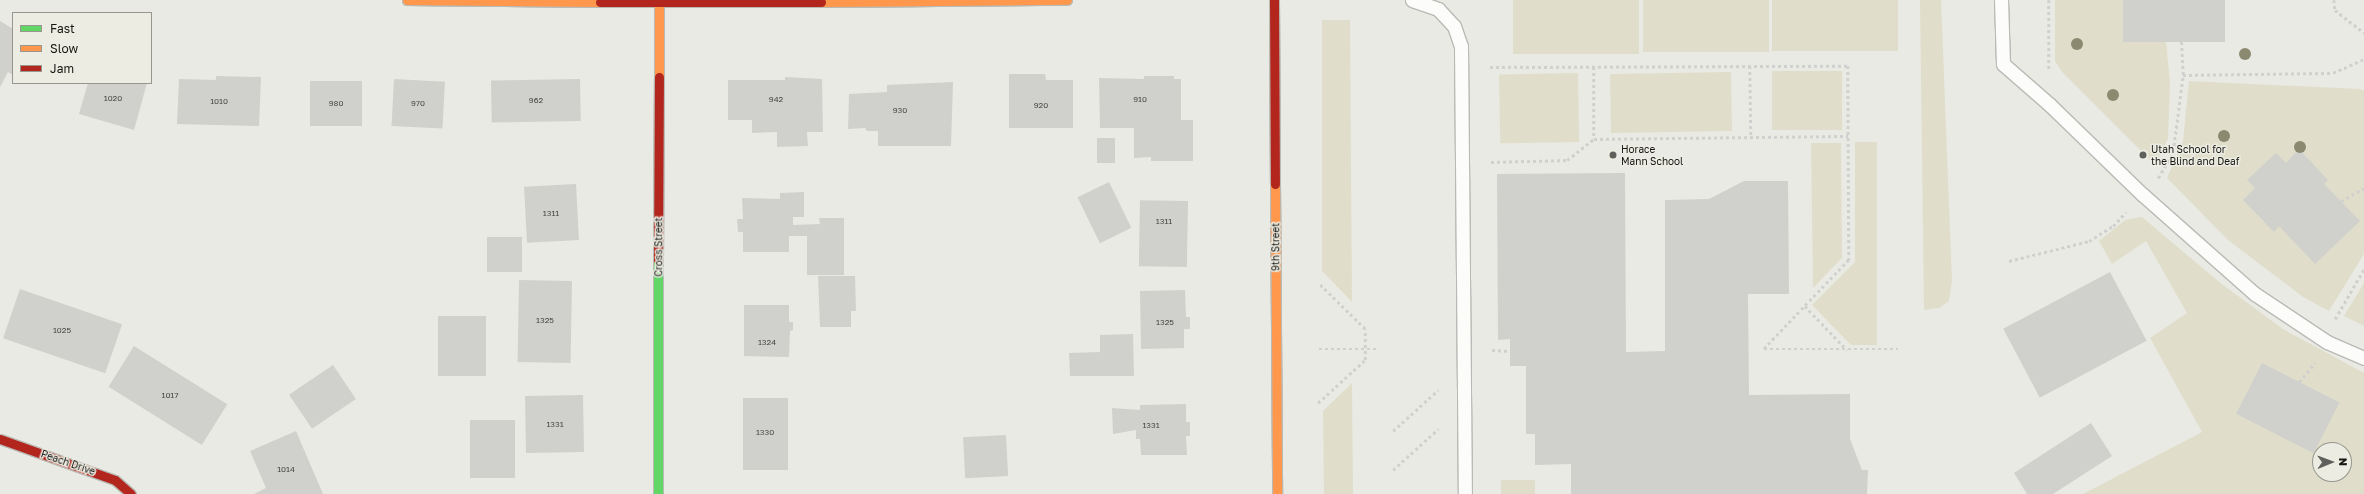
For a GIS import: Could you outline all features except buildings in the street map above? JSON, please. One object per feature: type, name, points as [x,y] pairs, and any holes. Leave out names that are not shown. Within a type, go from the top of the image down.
[{"type":"street","points":[[407,0],[1067,0]]},
{"type":"street","name":"9th Street","points":[[1274,0],[1277,494]]},
{"type":"street","name":"Cross Street","points":[[658,494],[659,1]]},
{"type":"street","name":"Peach Drive","points":[[0,439],[115,480],[131,494]]},
{"type":"lane","points":[[1412,0],[1438,9],[1454,26],[1461,46],[1465,494]]},
{"type":"lane","points":[[2001,0],[2002,64],[2050,105],[2143,195],[2255,294],[2327,342],[2364,358]]},
{"type":"path","points":[[2049,0],[2050,105]]},
{"type":"path","points":[[2334,0],[2335,10],[2364,33]]},
{"type":"path","points":[[2183,75],[2333,73],[2364,59]]},
{"type":"path","points":[[1750,66],[1751,137]]},
{"type":"path","points":[[1490,67],[1848,66],[1849,260],[1764,349],[1898,349]]},
{"type":"path","points":[[1594,67],[1594,139]]},
{"type":"path","points":[[1491,162],[1567,160],[1594,139],[1848,136]]},
{"type":"path","points":[[2341,201],[2364,188]]},
{"type":"path","points":[[2334,320],[2364,269]]},
{"type":"path","points":[[1318,403],[1365,360],[1365,329],[1319,284]]},
{"type":"path","points":[[1805,306],[1847,350]]},
{"type":"path","points":[[1319,349],[1376,349]]},
{"type":"path","points":[[1492,350],[1510,351]]},
{"type":"path","points":[[2299,382],[2320,358]]},
{"type":"path","points":[[1393,431],[1438,390]]},
{"type":"path","points":[[1393,470],[1438,429]]},
{"type":"shaded area","points":[[1513,0],[1639,0],[1639,54],[1513,54]]},
{"type":"shaded area","points":[[1643,0],[1769,0],[1769,52],[1643,52]]},
{"type":"shaded area","points":[[1772,0],[1898,0],[1898,51],[1772,51]]},
{"type":"shaded area","points":[[1920,0],[1941,0],[1952,281],[1949,301],[1939,308],[1924,310]]},
{"type":"shaded area","points":[[2055,0],[2123,0],[2166,41],[2170,83],[2168,139],[2155,165],[2062,72],[2055,61]]},
{"type":"shaded area","points":[[1322,20],[1350,20],[1352,302],[1322,271]]},
{"type":"shaded area","points":[[1772,71],[1842,71],[1842,130],[1772,130]]},
{"type":"shaded area","points":[[1731,72],[1732,131],[1611,133],[1610,74]]},
{"type":"shaded area","points":[[1578,73],[1579,142],[1500,143],[1499,74]]},
{"type":"shaded area","points":[[2189,81],[2360,89],[2364,91],[2364,254],[2329,311],[2303,297],[2228,240],[2167,178],[2183,141]]},
{"type":"shaded area","points":[[1855,142],[1877,142],[1877,345],[1851,345],[1812,305],[1855,262]]},
{"type":"shaded area","points":[[1811,143],[1841,143],[1842,258],[1813,288]]},
{"type":"shaded area","points":[[2142,217],[2223,285],[2283,329],[2364,373],[2364,494],[2083,494],[2202,432],[2150,338],[2187,313],[2146,241],[2112,264],[2099,241],[2125,220]]},
{"type":"shaded area","points":[[2364,283],[2364,326],[2344,316]]},
{"type":"shaded area","points":[[1352,383],[1353,494],[1324,494],[1323,411]]},
{"type":"shaded area","points":[[1501,480],[1535,480],[1535,494],[1501,494]]},
{"type":"traffic: fast","points":[[658,260],[658,494]]},
{"type":"traffic: slow","points":[[407,0],[600,2]]},
{"type":"traffic: slow","points":[[659,0],[659,77]]},
{"type":"traffic: slow","points":[[821,2],[1067,0]]},
{"type":"traffic: slow","points":[[1275,184],[1277,494]]},
{"type":"traffic: jam","points":[[1274,0],[1275,184]]},
{"type":"traffic: jam","points":[[600,2],[821,2]]},
{"type":"traffic: jam","points":[[658,260],[659,77]]},
{"type":"traffic: jam","points":[[0,439],[115,480],[131,494]]},
{"type":"place","name":"Horace Mann School","points":[[1613,155]]},
{"type":"place","name":"Utah School for the Blind and Deaf","points":[[2143,155]]}]
